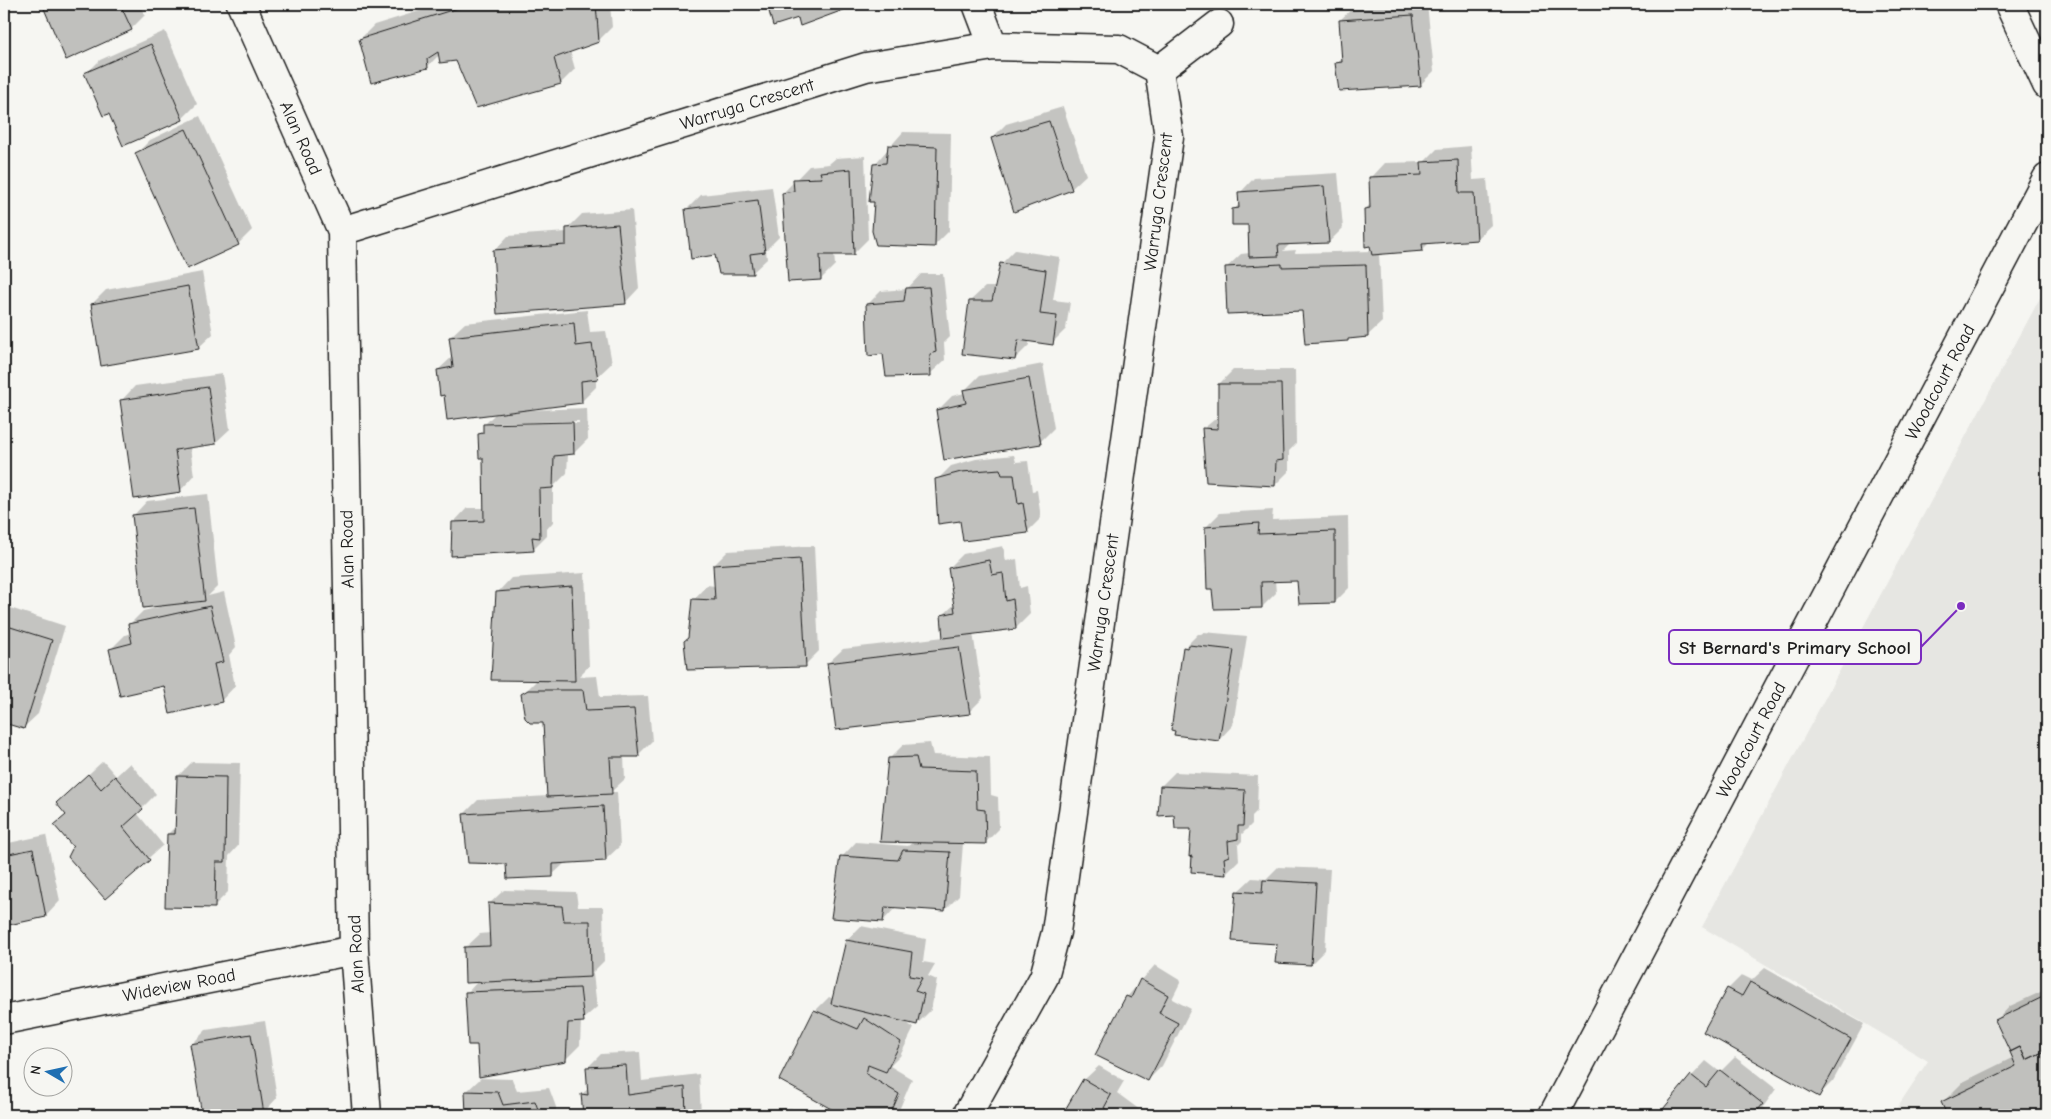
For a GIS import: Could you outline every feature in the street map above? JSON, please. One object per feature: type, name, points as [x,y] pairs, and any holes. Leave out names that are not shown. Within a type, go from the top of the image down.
[{"type":"street","name":"Alan Road","points":[[241,4],[342,231],[354,950],[367,1115]]},
{"type":"street","points":[[977,4],[993,46]]},
{"type":"street","points":[[2009,4],[2047,85]]},
{"type":"street","points":[[1159,70],[1219,24]]},
{"type":"street","name":"Warruga Crescent","points":[[342,231],[866,68],[993,46],[1119,49],[1159,70],[1168,137],[1056,932],[1044,977],[966,1115]]},
{"type":"street","name":"Woodcourt Road","points":[[1553,1115],[2047,178]]},
{"type":"street","name":"Wideview Road","points":[[4,1020],[354,950]]},
{"type":"shaded area","points":[[2047,285],[2047,1115],[1892,1115],[1928,1061],[1702,927]]},
{"type":"building","points":[[42,4],[120,4],[132,30],[66,60]]},
{"type":"building","points":[[471,4],[596,4],[599,42],[554,58],[561,84],[476,108],[456,61],[440,63],[438,52],[427,59],[428,68],[371,83],[359,39]]},
{"type":"building","points":[[767,4],[844,4],[846,9],[800,26],[798,18],[773,26]]},
{"type":"building","points":[[1413,15],[1421,86],[1339,91],[1335,63],[1342,62],[1339,20]]},
{"type":"building","points":[[151,44],[183,120],[123,146],[109,114],[103,116],[84,73]]},
{"type":"building","points":[[1049,121],[1072,190],[1014,212],[991,138]]},
{"type":"building","points":[[186,129],[239,245],[187,269],[135,153]]},
{"type":"building","points":[[888,145],[937,147],[935,247],[876,245],[872,231],[874,202],[869,202],[873,164],[886,163]]},
{"type":"building","points":[[1458,160],[1459,193],[1474,193],[1477,240],[1422,244],[1423,251],[1372,255],[1370,246],[1365,247],[1364,209],[1370,208],[1369,177],[1422,175],[1421,162]]},
{"type":"building","points":[[851,169],[854,255],[820,255],[821,280],[788,282],[782,193],[794,191],[793,179],[822,178],[820,172]]},
{"type":"building","points":[[1324,186],[1329,243],[1278,245],[1279,256],[1249,257],[1248,225],[1232,225],[1232,209],[1239,208],[1238,192]]},
{"type":"building","points":[[758,200],[765,252],[750,254],[753,274],[719,274],[715,255],[691,259],[685,209]]},
{"type":"building","points":[[618,224],[626,304],[497,314],[493,250],[566,245],[566,228]]},
{"type":"building","points":[[1000,263],[1046,270],[1040,314],[1057,316],[1053,345],[1018,340],[1015,360],[962,354],[969,301],[992,301]]},
{"type":"building","points":[[1282,264],[1282,267],[1366,265],[1368,337],[1348,339],[1348,341],[1305,344],[1302,311],[1227,314],[1225,267]]},
{"type":"building","points":[[188,286],[199,349],[101,366],[91,304]]},
{"type":"building","points":[[929,287],[936,352],[930,354],[931,376],[886,377],[883,354],[868,356],[866,304],[904,301],[906,288]]},
{"type":"building","points":[[574,323],[576,346],[592,344],[598,379],[581,381],[582,403],[447,420],[444,395],[440,396],[437,370],[453,367],[449,337]]},
{"type":"building","points":[[1029,378],[1041,444],[944,460],[936,410],[966,403],[963,390]]},
{"type":"building","points":[[1218,384],[1281,384],[1283,460],[1276,461],[1275,486],[1206,482],[1202,428],[1218,429]]},
{"type":"building","points":[[208,387],[216,444],[175,450],[181,492],[134,499],[120,400]]},
{"type":"building","points":[[573,422],[574,454],[554,456],[553,488],[539,489],[540,538],[532,537],[534,551],[451,556],[452,522],[484,521],[483,458],[479,458],[478,434],[483,433],[483,424]]},
{"type":"building","points":[[1000,469],[1002,475],[1014,475],[1018,504],[1023,503],[1028,533],[963,541],[960,521],[938,524],[935,479],[961,472]]},
{"type":"building","points":[[194,508],[205,601],[143,608],[132,515]]},
{"type":"building","points":[[1259,523],[1258,534],[1335,531],[1335,603],[1299,604],[1297,581],[1261,582],[1262,608],[1214,609],[1212,589],[1207,589],[1205,527]]},
{"type":"building","points":[[800,559],[806,667],[687,670],[684,641],[688,638],[692,599],[715,600],[713,565]]},
{"type":"building","points":[[989,560],[992,575],[1003,573],[1006,601],[1013,599],[1016,629],[943,638],[941,615],[955,612],[948,568]]},
{"type":"building","points":[[572,586],[575,681],[491,680],[496,592]]},
{"type":"building","points":[[210,606],[223,662],[214,664],[222,702],[170,714],[164,686],[120,696],[109,649],[132,643],[128,624]]},
{"type":"building","points":[[4,625],[52,640],[24,729],[4,723]]},
{"type":"building","points":[[1189,645],[1234,650],[1219,741],[1174,735],[1175,731],[1171,730],[1183,647],[1187,648]]},
{"type":"building","points":[[959,647],[970,714],[836,730],[827,663]]},
{"type":"building","points":[[528,690],[583,690],[586,711],[634,709],[639,757],[610,757],[612,794],[547,797],[543,723],[530,723],[525,718],[521,694]]},
{"type":"building","points":[[916,757],[919,769],[976,771],[977,809],[985,810],[986,844],[880,842],[888,758]]},
{"type":"building","points":[[88,774],[101,789],[115,776],[143,809],[123,827],[150,860],[105,899],[68,857],[73,847],[54,825],[66,815],[56,803]]},
{"type":"building","points":[[177,776],[226,777],[225,862],[216,862],[215,908],[165,907],[167,834],[175,834]]},
{"type":"building","points":[[1160,786],[1245,790],[1243,826],[1238,826],[1238,839],[1228,841],[1229,856],[1224,858],[1226,875],[1191,872],[1192,856],[1189,857],[1191,829],[1175,829],[1174,815],[1158,816]]},
{"type":"building","points":[[603,806],[606,861],[553,864],[553,877],[507,879],[506,864],[468,863],[463,814]]},
{"type":"building","points":[[33,849],[46,917],[4,926],[4,855]]},
{"type":"building","points":[[903,850],[950,852],[945,911],[885,907],[883,922],[831,918],[840,856],[898,860]]},
{"type":"building","points":[[1263,880],[1316,883],[1311,965],[1275,963],[1277,944],[1232,941],[1236,891],[1262,893]]},
{"type":"building","points":[[488,903],[562,906],[564,921],[590,921],[591,977],[465,983],[464,947],[490,946]]},
{"type":"building","points":[[846,940],[912,952],[909,976],[922,978],[915,991],[924,994],[917,1025],[831,1004]]},
{"type":"building","points":[[1140,979],[1168,995],[1159,1013],[1178,1023],[1148,1081],[1095,1055],[1126,996],[1131,998]]},
{"type":"building","points":[[1750,982],[1851,1039],[1819,1097],[1703,1032],[1727,988],[1742,996]]},
{"type":"building","points":[[580,988],[584,1022],[568,1023],[566,1061],[479,1077],[477,1045],[468,1045],[465,992]]},
{"type":"building","points":[[2047,995],[2047,1050],[2026,1060],[2020,1047],[2010,1052],[1995,1020]]},
{"type":"building","points":[[814,1010],[858,1029],[864,1018],[901,1042],[886,1072],[868,1065],[866,1074],[899,1094],[890,1115],[842,1115],[779,1080]]},
{"type":"building","points":[[251,1034],[264,1114],[202,1115],[190,1044]]},
{"type":"building","points":[[2020,1047],[2026,1060],[2047,1050],[2047,1115],[1947,1115],[1941,1102],[2016,1066],[2010,1052]]},
{"type":"building","points":[[626,1065],[628,1095],[685,1087],[686,1115],[583,1115],[581,1094],[588,1095],[586,1067]]},
{"type":"building","points":[[1720,1070],[1763,1104],[1754,1115],[1659,1114],[1691,1075],[1706,1087]]},
{"type":"building","points":[[1083,1079],[1111,1095],[1104,1108],[1115,1115],[1062,1115]]},
{"type":"building","points":[[465,1091],[498,1092],[503,1105],[535,1101],[540,1115],[466,1115]]},
{"type":"place","name":"St Bernard's Primary School","points":[[1961,606]]}]
